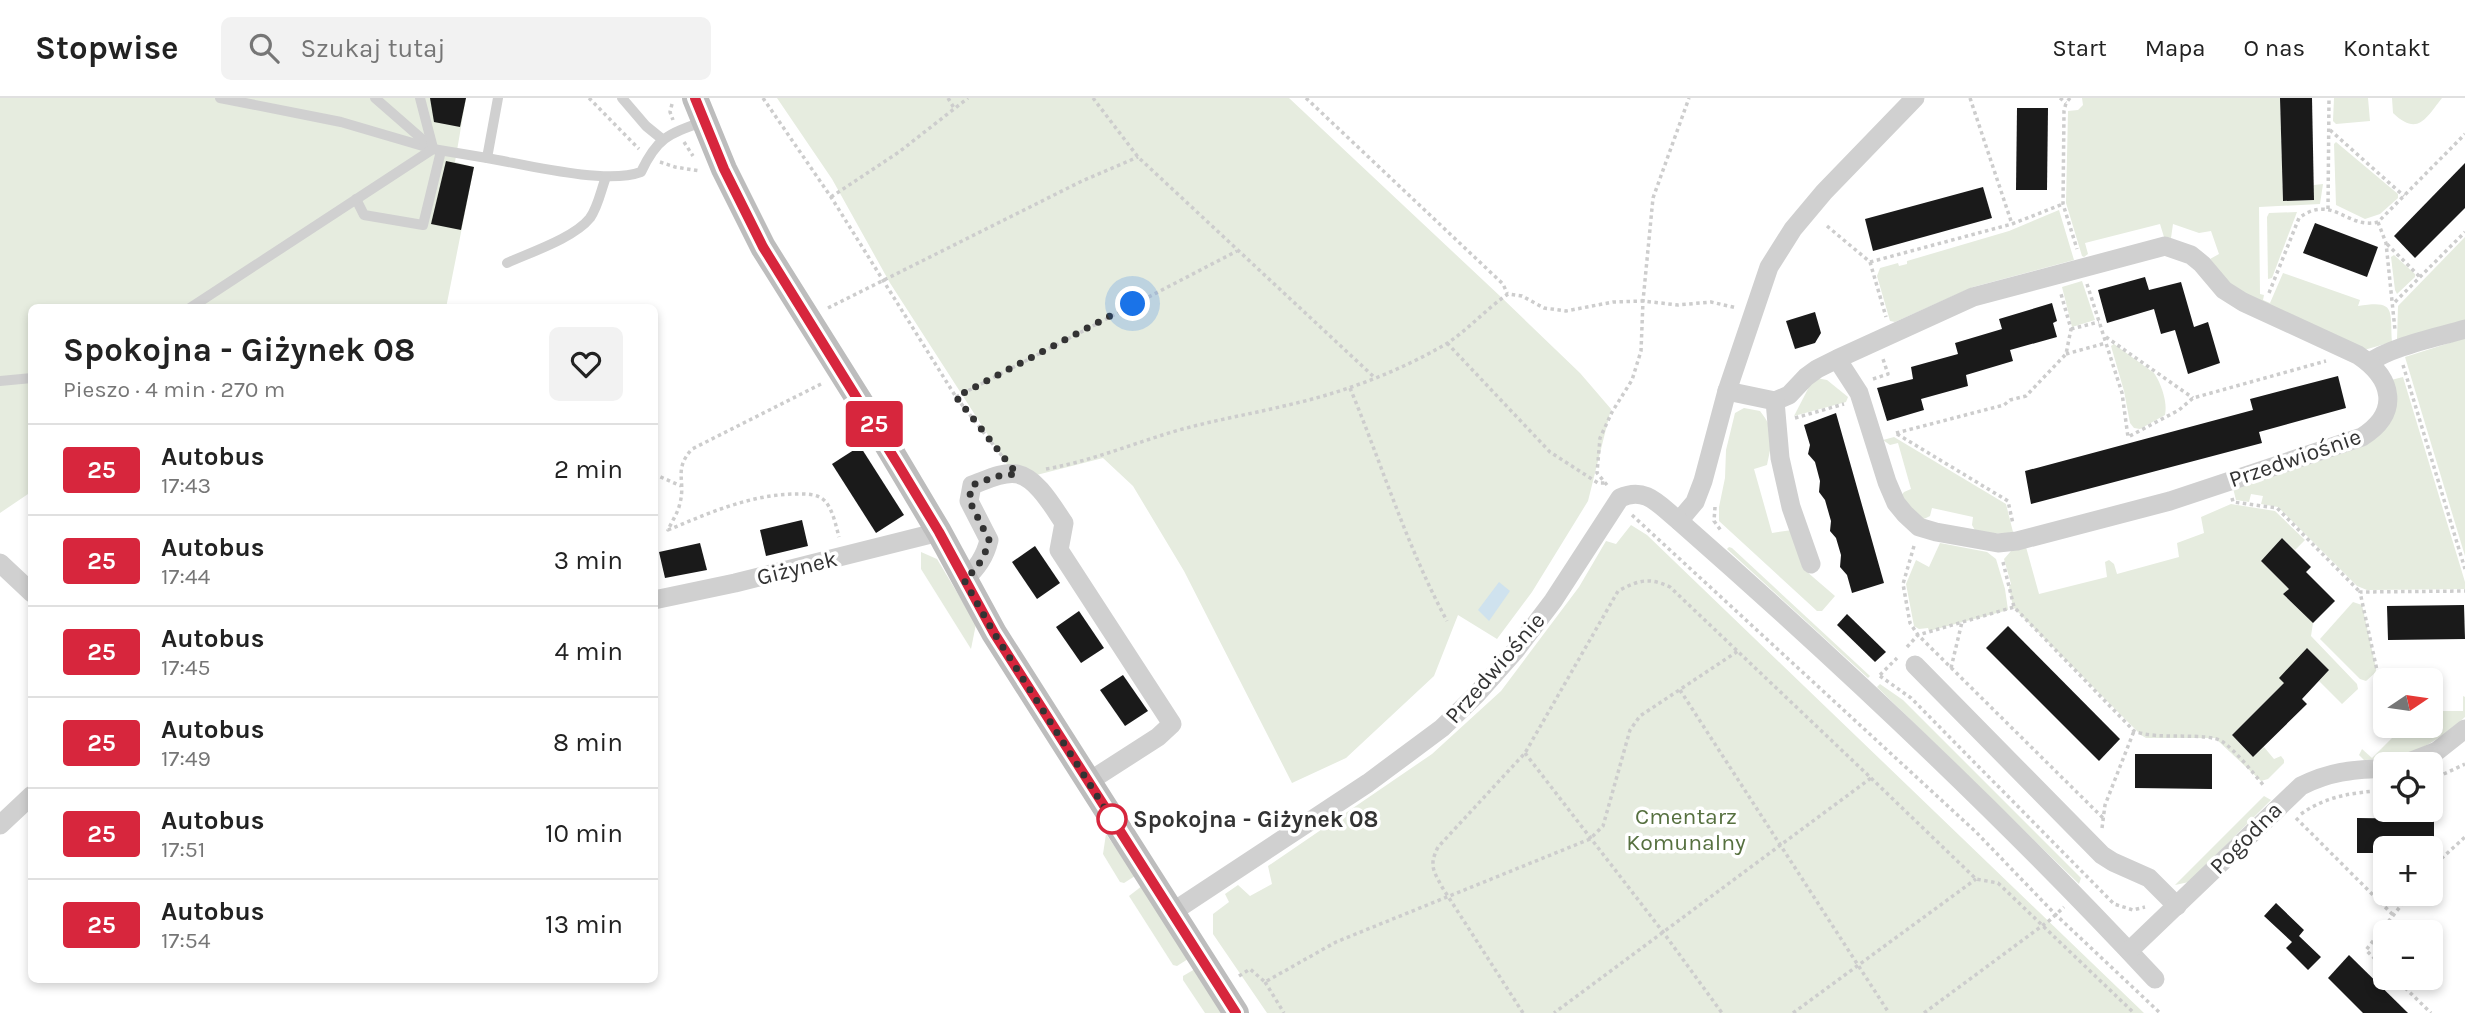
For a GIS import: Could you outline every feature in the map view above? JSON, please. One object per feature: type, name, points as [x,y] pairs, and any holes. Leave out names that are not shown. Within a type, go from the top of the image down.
[{"type":"street","points":[[1679,521],[1695,502],[1703,481],[1727,391],[1769,267],[1793,229],[1824,192],[1915,98]]},
{"type":"street","points":[[699,110],[724,169],[763,247],[939,532],[994,633],[1236,1013]]},
{"type":"street","points":[[1727,391],[1775,401],[1789,395],[1805,377],[1817,369],[1973,297],[2165,246],[2191,255],[2224,290],[2362,358],[2376,357],[2465,329]]},
{"type":"street","name":"Przedwiośnie","points":[[1919,527],[2007,542],[2170,501],[2362,437],[2383,419],[2388,407],[2385,383],[2379,372],[2362,358]]},
{"type":"street","points":[[1838,359],[1859,393],[1896,503],[1919,527]]},
{"type":"street","points":[[1775,401],[1783,470],[1791,506],[1811,564]]},
{"type":"street","points":[[964,580],[976,569],[986,553],[989,540],[969,500],[972,485],[998,476],[1017,474],[1041,489],[1064,523],[1059,550],[1172,724],[1158,737],[1088,782]]},
{"type":"street","points":[[1619,498],[1638,493],[1649,496],[1679,521],[1866,690],[1982,802],[2155,979]]},
{"type":"street","name":"Przedwiośnie","points":[[1171,913],[1368,783],[1442,728],[1515,651],[1553,601],[1619,498]]},
{"type":"street","name":"Giżynek","points":[[658,599],[939,532]]},
{"type":"street","points":[[0,563],[28,589]]},
{"type":"street","points":[[1915,665],[2102,855],[2149,878],[2171,898]]},
{"type":"street","points":[[2434,752],[2465,729]]},
{"type":"street","name":"Pogodna","points":[[2129,950],[2171,898],[2301,786],[2320,776],[2339,771],[2373,769]]},
{"type":"street","points":[[0,825],[28,799]]},
{"type":"lane","points":[[220,98],[341,122],[437,150],[606,177],[630,176],[642,172],[648,157],[662,139],[699,110]]},
{"type":"lane","points":[[375,98],[437,150]]},
{"type":"lane","points":[[356,199],[364,215],[423,225],[437,150],[420,98]]},
{"type":"lane","points":[[487,158],[498,98]]},
{"type":"lane","points":[[622,98],[646,126],[662,139]]},
{"type":"lane","points":[[196,304],[278,253],[356,199],[437,150]]},
{"type":"lane","points":[[508,263],[569,234],[589,220],[606,177]]},
{"type":"lane","points":[[0,381],[28,378]]},
{"type":"path","points":[[763,98],[831,197],[956,397],[1017,474],[1073,464],[1176,431],[1350,388],[1447,343],[1508,294],[1521,296],[1544,308],[1566,311],[1613,302],[1643,300],[1678,305],[1711,302],[1752,312]]},
{"type":"path","points":[[948,98],[954,108]]},
{"type":"path","points":[[831,197],[899,152],[968,98]]},
{"type":"path","points":[[1093,98],[1138,157],[1375,377]]},
{"type":"path","points":[[1306,98],[1503,284],[1508,294]]},
{"type":"path","points":[[1689,98],[1653,198],[1641,351],[1632,380],[1612,412],[1601,438],[1597,474],[1638,521],[1976,832],[2055,914],[2160,1013]]},
{"type":"path","points":[[1970,98],[2012,224]]},
{"type":"path","points":[[2060,98],[2066,103]]},
{"type":"path","points":[[2070,98],[2064,111],[2063,204],[2122,393],[2128,437],[2179,410],[2193,398],[2362,358]]},
{"type":"path","points":[[2328,209],[2329,98]]},
{"type":"path","points":[[2329,129],[2404,196]]},
{"type":"path","points":[[2262,311],[2299,218],[2309,211],[2328,209],[2368,225],[2378,222],[2465,134]]},
{"type":"path","points":[[807,317],[1082,181],[1138,157]]},
{"type":"path","points":[[1870,262],[2012,224],[2063,204]]},
{"type":"path","points":[[2378,222],[2386,243],[2396,338],[2465,569]]},
{"type":"path","points":[[1778,421],[1848,403],[1859,393],[1866,381],[1888,374],[1880,350],[1893,345],[1870,262],[1827,226]]},
{"type":"path","points":[[2394,303],[2465,232]]},
{"type":"path","points":[[2386,243],[2420,277]]},
{"type":"path","points":[[956,397],[1237,250]]},
{"type":"path","points":[[2058,285],[2071,330],[2066,354]]},
{"type":"path","points":[[2071,330],[2099,322]]},
{"type":"path","points":[[2104,336],[2193,398]]},
{"type":"path","points":[[1447,343],[1550,452],[1598,483],[1605,483]]},
{"type":"path","points":[[1874,435],[1896,433],[2004,405],[2010,400],[2026,396],[2066,354],[2106,343]]},
{"type":"path","points":[[821,384],[692,450],[684,458],[680,469],[680,504],[668,530],[750,499],[768,495],[812,494],[825,501],[845,556]]},
{"type":"path","points":[[1350,388],[1423,576],[1447,621]]},
{"type":"path","points":[[1896,433],[2008,501],[2007,542],[2014,607],[2134,732],[2148,737],[2212,738],[2222,741],[2265,786]]},
{"type":"path","points":[[658,476],[681,486]]},
{"type":"path","points":[[2227,482],[2233,502],[2277,508],[2360,592],[2376,668]]},
{"type":"path","points":[[1715,505],[1716,525],[1729,538]]},
{"type":"path","points":[[1919,527],[1903,584],[1910,623],[1918,635],[2103,818]]},
{"type":"path","points":[[1523,1013],[1433,870],[1432,858],[1438,847],[1525,753],[1618,591],[1634,582],[1656,580],[1670,587],[1976,878],[1997,883],[2134,1013]]},
{"type":"path","points":[[2360,592],[2465,591]]},
{"type":"path","points":[[1872,682],[1918,635],[2014,607]]},
{"type":"path","points":[[1951,668],[1962,622]]},
{"type":"path","points":[[1265,982],[1336,942],[1590,839],[1603,826],[1630,730],[1640,716],[1738,651]]},
{"type":"path","points":[[1880,676],[1911,698],[2114,904],[2133,910],[2171,898]]},
{"type":"path","points":[[1681,690],[1889,1013]]},
{"type":"path","points":[[2102,832],[2105,805],[2134,732]]},
{"type":"path","points":[[1525,753],[1722,1013]]},
{"type":"path","points":[[2443,774],[2465,764]]},
{"type":"path","points":[[1554,1013],[1871,778]]},
{"type":"path","points":[[2290,823],[2317,804],[2335,796],[2373,791]]},
{"type":"path","points":[[2296,818],[2393,915]]},
{"type":"path","points":[[2443,857],[2465,837]]},
{"type":"path","points":[[1793,1013],[1976,878]]},
{"type":"path","points":[[1924,1013],[2042,926],[2068,903]]},
{"type":"path","points":[[2389,920],[2400,906]]},
{"type":"path","points":[[2373,941],[2366,950],[2373,957]]},
{"type":"path","points":[[1234,979],[1250,969],[1265,982],[1284,1013]]},
{"type":"path","points":[[2407,990],[2431,1013]]},
{"type":"green space","points":[[0,98],[466,98],[455,162],[474,167],[447,304],[28,304],[28,494],[0,513]]},
{"type":"green space","points":[[777,98],[1289,98],[1580,373],[1611,409],[1588,501],[1532,592],[1497,639],[1458,615],[1434,676],[1346,758],[1292,783],[1184,571],[1133,486],[1103,458],[1017,480],[890,283],[832,179]]},
{"type":"green space","points":[[2082,98],[2306,98],[2280,99],[2283,201],[2314,200],[2314,185],[2323,184],[2320,204],[2259,207],[2260,294],[2264,295],[2263,300],[2270,303],[2283,273],[2360,300],[2358,306],[2385,306],[2390,315],[2392,342],[2364,350],[2234,290],[2210,259],[2219,254],[2211,231],[2199,233],[2173,224],[2171,238],[2164,237],[2160,224],[2085,243],[2088,254],[2082,256],[2066,203],[2068,111],[2078,110],[2083,105]]},
{"type":"green space","points":[[2334,98],[2368,98],[2370,121],[2336,124],[2333,121]]},
{"type":"green space","points":[[2392,98],[2442,98],[2421,122],[2409,124],[2393,113]]},
{"type":"green space","points":[[2336,142],[2398,194],[2398,198],[2380,214],[2365,219],[2336,205]]},
{"type":"green space","points":[[2059,210],[2074,260],[1973,287],[1895,322],[1890,321],[1877,276],[1880,268],[1898,263],[1899,266],[1907,264],[1907,261],[2009,231]]},
{"type":"green space","points":[[2297,212],[2272,278],[2268,279],[2267,217],[2269,213]]},
{"type":"green space","points":[[2465,237],[2465,320],[2397,340],[2398,306]]},
{"type":"green space","points":[[2394,255],[2415,274],[2397,294],[2391,257]]},
{"type":"green space","points":[[2082,281],[2095,320],[2072,327],[2062,287]]},
{"type":"green space","points":[[2465,338],[2465,556],[2405,357]]},
{"type":"green space","points":[[2114,344],[2154,373],[2163,393],[2165,415],[2140,429],[2134,428],[2130,423],[2111,346]]},
{"type":"green space","points":[[2403,377],[2465,589],[2367,590],[2357,586],[2278,507],[2261,504],[2263,496],[2251,494],[2249,502],[2236,500],[2233,488],[2367,442],[2391,380]]},
{"type":"green space","points":[[1816,378],[1827,380],[1848,397],[1846,402],[1794,416],[1810,385]]},
{"type":"green space","points":[[1744,408],[1760,411],[1771,431],[1767,465],[1754,469],[1772,533],[1792,530],[1806,571],[1835,596],[1822,611],[1817,611],[1719,521],[1726,450],[1735,413]]},
{"type":"green space","points":[[1894,437],[2006,504],[2013,532],[1976,532],[1972,525],[1973,517],[1932,508],[1930,516],[1922,520],[1901,496],[1911,489],[1898,443],[1890,445],[1883,440]]},
{"type":"green space","points":[[2231,504],[2275,511],[2305,540],[2295,550],[2282,538],[2261,561],[2289,589],[2283,594],[2313,623],[2311,636],[2357,684],[2358,689],[2342,704],[2319,681],[2329,670],[2308,649],[2284,683],[2232,735],[2253,757],[2264,747],[2274,759],[2281,756],[2284,760],[2268,779],[2261,781],[2215,738],[2146,738],[2141,735],[2013,607],[2009,587],[2011,584],[2004,559],[2011,551],[2026,547],[2039,594],[2107,577],[2105,562],[2109,560],[2114,564],[2117,574],[2179,557],[2177,543],[2204,533],[2201,517]]},
{"type":"green space","name":"Cmentarz Komunalny","points":[[1631,525],[1647,535],[2144,1013],[1267,1013],[1213,934],[1213,914],[1229,902],[1225,894],[1238,885],[1250,896],[1272,884],[1268,866],[1432,754],[1501,691],[1579,587],[1606,541],[1616,544]]},
{"type":"green space","points":[[1940,543],[1987,552],[1996,559],[2008,610],[1929,631],[1928,628],[1919,629],[1914,626],[1906,584],[1916,560],[1929,567]]},
{"type":"green space","points":[[1729,547],[1870,676],[1868,678],[1727,549]]},
{"type":"green space","points":[[921,552],[937,559],[976,624],[971,649],[921,569]]},
{"type":"green space","points":[[2353,602],[2362,605],[2376,668],[2373,668],[2373,675],[2366,681],[2360,679],[2320,639]]},
{"type":"green space","points":[[1880,684],[1903,700],[2081,878],[2079,884],[1877,687]]},
{"type":"green space","points":[[2463,696],[2465,717],[2443,734],[2443,711],[2463,711]]},
{"type":"green space","points":[[2392,738],[2438,738],[2410,752],[2378,752]]},
{"type":"green space","points":[[2362,749],[2372,758],[2364,760],[2359,755]]},
{"type":"green space","points":[[2264,796],[2271,800],[2189,882],[2175,885]]},
{"type":"green space","points":[[1106,834],[1135,876],[1124,883],[1120,882],[1103,854]]},
{"type":"green space","points":[[1142,886],[1188,959],[1177,966],[1173,965],[1129,896]]},
{"type":"green space","points":[[1195,969],[1222,1013],[1205,1013],[1183,980],[1183,976]]},
{"type":"water","points":[[1499,582],[1510,591],[1489,621],[1478,610]]},
{"type":"building","points":[[430,98],[466,98],[460,127],[434,122]]},
{"type":"building","points":[[2280,98],[2312,98],[2314,200],[2283,201]]},
{"type":"building","points":[[2017,108],[2048,108],[2047,190],[2016,190]]},
{"type":"building","points":[[446,161],[474,167],[461,230],[431,224]]},
{"type":"building","points":[[2465,163],[2465,208],[2415,258],[2394,236]]},
{"type":"building","points":[[1983,187],[1992,218],[1873,251],[1865,219]]},
{"type":"building","points":[[2315,223],[2378,247],[2367,277],[2303,253]]},
{"type":"building","points":[[2145,277],[2149,290],[2181,282],[2194,327],[2208,322],[2220,363],[2188,374],[2175,330],[2161,334],[2154,309],[2107,323],[2098,290]]},
{"type":"building","points":[[2052,303],[2057,321],[2053,323],[2057,337],[2010,350],[2013,361],[1966,375],[1968,386],[1921,399],[1924,410],[1887,421],[1877,388],[1913,379],[1911,367],[1958,354],[1955,343],[2002,329],[1999,319]]},
{"type":"building","points":[[1815,312],[1821,333],[1815,343],[1795,349],[1786,321]]},
{"type":"building","points":[[2338,376],[2346,408],[2259,432],[2262,443],[2031,504],[2025,471],[2253,410],[2250,399]]},
{"type":"building","points":[[1836,413],[1884,583],[1852,593],[1847,575],[1840,567],[1841,555],[1836,538],[1830,531],[1831,521],[1825,500],[1819,492],[1820,481],[1815,462],[1808,454],[1810,445],[1804,425]]},
{"type":"building","points":[[860,446],[904,515],[876,533],[832,464]]},
{"type":"building","points":[[802,520],[808,546],[766,556],[760,530]]},
{"type":"building","points":[[2282,538],[2311,567],[2306,572],[2335,601],[2313,623],[2283,594],[2289,589],[2261,561]]},
{"type":"building","points":[[700,543],[707,570],[665,578],[659,552]]},
{"type":"building","points":[[1035,546],[1060,583],[1037,599],[1012,562]]},
{"type":"building","points":[[2464,605],[2465,639],[2388,640],[2387,606]]},
{"type":"building","points":[[1079,611],[1104,648],[1081,663],[1056,627]]},
{"type":"building","points":[[1847,614],[1886,652],[1875,662],[1837,625]]},
{"type":"building","points":[[2008,626],[2120,739],[2099,761],[1986,648]]},
{"type":"building","points":[[2307,648],[2329,670],[2302,699],[2307,704],[2253,757],[2232,735],[2284,683],[2279,678]]},
{"type":"building","points":[[1123,675],[1148,711],[1125,726],[1100,690]]},
{"type":"building","points":[[2135,754],[2212,754],[2212,789],[2135,788]]},
{"type":"building","points":[[2357,818],[2373,818],[2373,822],[2434,822],[2434,836],[2373,836],[2373,853],[2357,853]]},
{"type":"building","points":[[2276,903],[2304,930],[2299,936],[2321,957],[2308,970],[2286,948],[2292,942],[2264,916]]},
{"type":"building","points":[[2349,955],[2373,979],[2373,990],[2385,990],[2408,1013],[2363,1013],[2328,978]]},
{"type":"bus line","name":"25","points":[[695,98],[724,169],[763,247],[939,532],[994,633],[1236,1013]]},
{"type":"place","name":"Spokojna - Giżynek 08","points":[[1112,819]]},
{"type":"route","points":[[1112,819],[1118,829],[994,633],[964,580],[976,569],[986,553],[989,540],[969,500],[972,485],[998,476],[1017,474],[956,397],[1133,304]]}]
